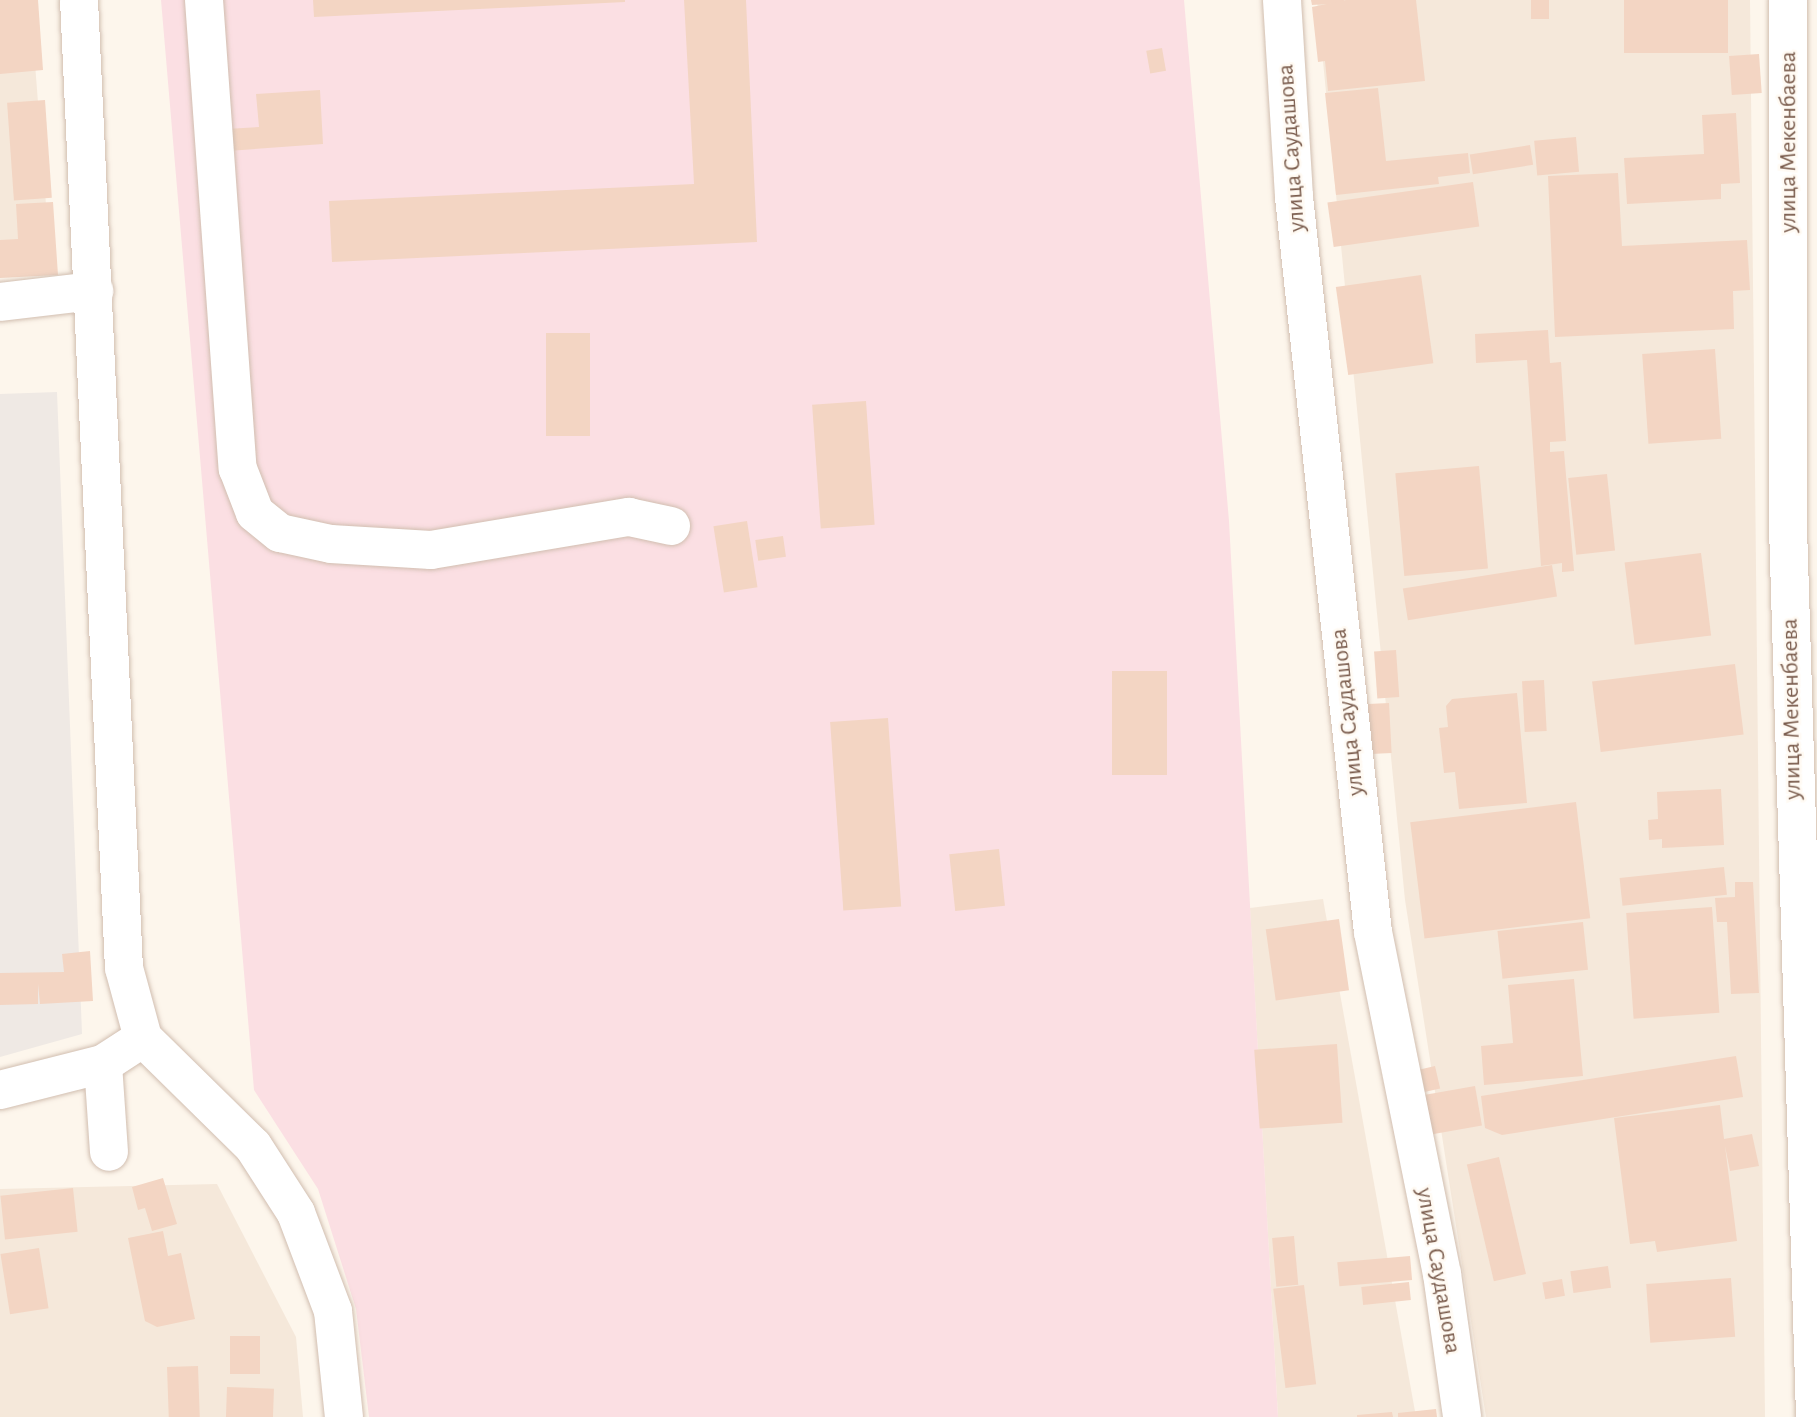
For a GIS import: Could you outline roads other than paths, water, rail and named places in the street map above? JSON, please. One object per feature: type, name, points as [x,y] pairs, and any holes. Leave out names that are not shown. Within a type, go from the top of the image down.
[{"type":"street","points":[[79,0],[124,968],[143,1038],[253,1146],[296,1213],[333,1311],[344,1417]]},
{"type":"street","points":[[204,0],[238,469],[255,513],[280,533],[331,544],[431,550],[629,517],[671,526]]},
{"type":"street","name":"улица Саудашова","points":[[1282,0],[1294,197],[1372,919],[1442,1274],[1462,1417]]},
{"type":"street","name":"улица Мекенбаева","points":[[1788,0],[1802,526],[1815,1417]]},
{"type":"street","points":[[0,302],[94,291]]},
{"type":"street","points":[[0,1090],[103,1065],[143,1038]]},
{"type":"street","points":[[103,1065],[108,1152]]}]
